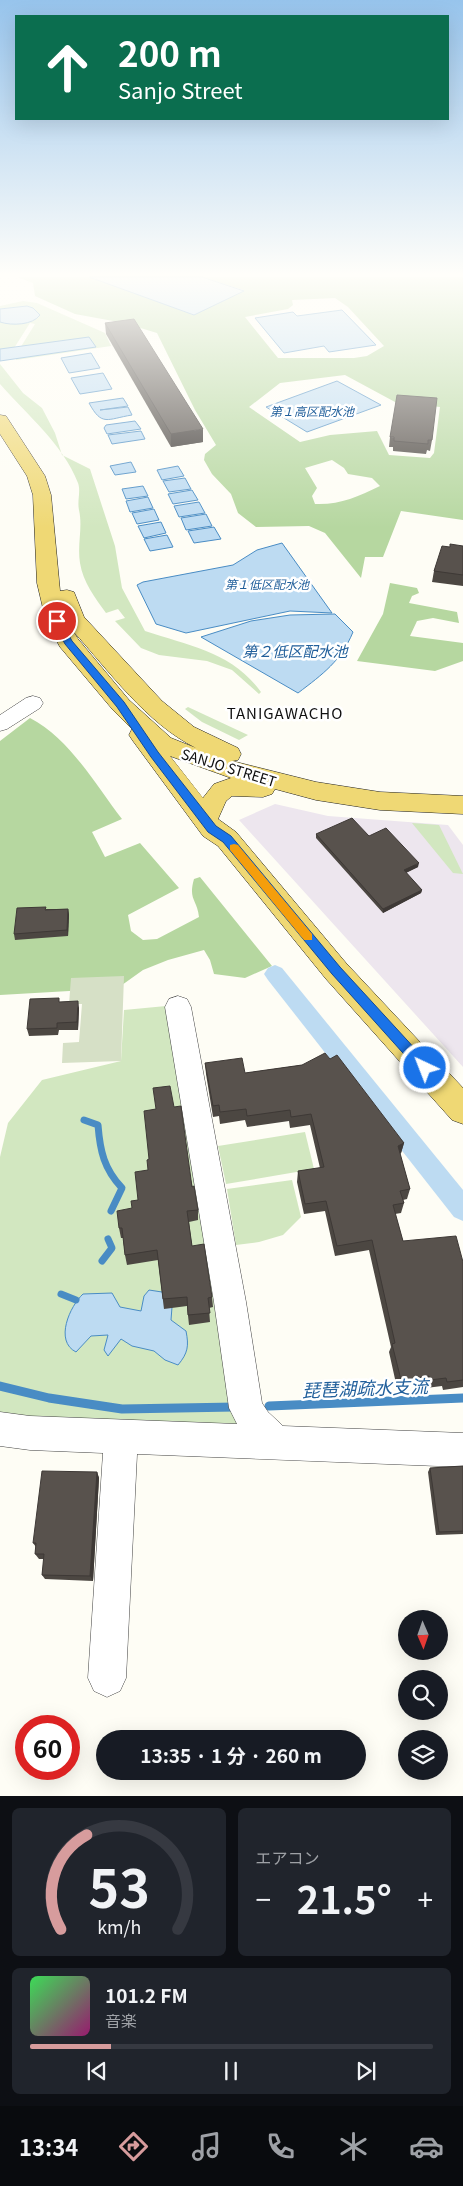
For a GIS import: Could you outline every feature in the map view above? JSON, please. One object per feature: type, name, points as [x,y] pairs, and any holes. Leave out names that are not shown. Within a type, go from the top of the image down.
[{"type":"main road","name":"SANJO STREET","points":[[0,404],[36,446],[50,468],[59,506],[60,572],[74,619],[167,718],[186,733],[218,749],[254,763],[294,773],[463,805]]},
{"type":"main road","name":"SANJO STREET","points":[[0,420],[36,476],[43,508],[47,583],[57,621],[68,642],[121,705],[162,744],[225,768],[316,791],[380,801],[463,805]]},
{"type":"main road","points":[[74,619],[83,642],[133,700],[227,839],[336,971],[463,1110]]},
{"type":"main road","points":[[121,705],[154,755],[212,829],[227,839]]},
{"type":"main road","points":[[210,812],[217,794],[229,786],[242,785],[318,800],[362,805],[463,805]]},
{"type":"street","points":[[0,724],[33,703]]},
{"type":"street","points":[[178,1007],[230,1302],[246,1408],[256,1424],[276,1442]]},
{"type":"street","points":[[0,1429],[30,1433],[463,1450]]},
{"type":"street","points":[[107,1678],[121,1436]]},
{"type":"shaded area","points":[[275,804],[328,816],[448,825],[463,845],[463,1067],[239,820]]},
{"type":"green space","points":[[171,361],[463,361],[463,520],[401,511],[383,557],[365,557],[361,578],[325,533],[309,526],[256,527],[238,513],[231,494],[212,474],[204,460],[205,454],[216,445],[195,410]],"holes":[[[345,375],[395,402],[440,407],[434,453],[430,458],[389,455],[377,431],[330,435],[300,442],[249,407],[280,383]],[[332,460],[344,468],[348,474],[372,478],[380,486],[348,500],[315,504],[312,496],[317,488],[305,468]]]},
{"type":"green space","points":[[0,364],[23,393],[42,408],[55,433],[61,453],[44,430],[0,384]]},
{"type":"green space","points":[[63,456],[90,469],[115,546],[122,588],[145,631],[194,646],[223,659],[250,679],[261,692],[259,694],[232,670],[207,661],[159,655],[141,648],[115,621],[125,618],[118,609],[106,613],[90,590],[80,563],[79,486]]},
{"type":"green space","points":[[390,583],[417,588],[419,593],[412,596],[409,603],[457,612],[459,623],[433,618],[417,621],[410,636],[463,643],[463,661],[435,671],[357,661],[383,614]]},
{"type":"green space","points":[[188,707],[248,735],[239,740],[202,722],[185,709]]},
{"type":"green space","points":[[30,718],[44,727],[70,750],[122,819],[92,832],[105,857],[140,843],[179,888],[128,915],[131,931],[143,940],[157,939],[199,917],[192,896],[192,886],[194,879],[200,877],[272,966],[245,978],[214,974],[210,960],[204,950],[168,960],[143,970],[122,985],[104,989],[0,995],[0,741]]},
{"type":"green space","points":[[412,823],[439,825],[463,874],[453,873]]},
{"type":"green space","points":[[124,976],[121,1061],[62,1063],[63,1043],[79,1042],[82,1004],[69,1004],[71,978]]},
{"type":"green space","points":[[166,1006],[246,1425],[0,1420],[0,1157],[8,1123],[42,1080],[121,1061],[124,1010]]},
{"type":"green space","points":[[305,1132],[314,1169],[226,1184],[218,1146]]},
{"type":"green space","points":[[292,1180],[301,1217],[283,1235],[259,1242],[236,1245],[227,1189]]},
{"type":"water","points":[[63,361],[96,361],[100,368],[69,373]]},
{"type":"water","points":[[103,373],[112,389],[80,394],[71,378]]},
{"type":"water","name":"第１高区配水池","points":[[337,381],[381,405],[307,432],[266,407]]},
{"type":"water","points":[[123,398],[128,406],[100,410],[128,407],[132,415],[106,420],[98,416],[89,403]]},
{"type":"water","points":[[135,421],[141,429],[107,434],[104,428],[106,425]]},
{"type":"water","points":[[141,431],[145,439],[112,444],[108,435]]},
{"type":"water","points":[[131,462],[136,472],[115,475],[110,466]]},
{"type":"water","points":[[178,466],[184,476],[162,480],[157,470]]},
{"type":"water","points":[[185,478],[191,489],[169,492],[163,481]]},
{"type":"water","points":[[143,486],[148,496],[126,499],[122,489]]},
{"type":"water","points":[[192,490],[198,500],[173,504],[168,494]]},
{"type":"water","points":[[148,497],[153,508],[130,512],[126,501]]},
{"type":"water","points":[[199,502],[205,513],[179,517],[174,506]]},
{"type":"water","points":[[154,509],[159,520],[137,524],[132,513]]},
{"type":"water","points":[[206,514],[212,526],[186,530],[181,518]]},
{"type":"water","points":[[161,522],[166,533],[144,538],[138,526]]},
{"type":"water","points":[[214,527],[221,539],[194,543],[188,531]]},
{"type":"water","points":[[167,535],[173,547],[150,551],[144,539]]},
{"type":"water","name":"第１低区配水池","points":[[282,543],[332,613],[290,611],[186,633],[156,624],[137,585],[143,582],[233,565],[257,550]]},
{"type":"water","name":"第２低区配水池","points":[[335,614],[353,632],[337,659],[298,693],[201,637],[251,621],[290,615]]},
{"type":"water","points":[[149,1290],[162,1292],[172,1307],[171,1320],[186,1331],[187,1349],[178,1365],[165,1360],[154,1351],[132,1346],[121,1339],[108,1356],[104,1350],[108,1335],[91,1336],[76,1352],[69,1347],[65,1332],[66,1323],[73,1307],[83,1294],[112,1293],[120,1307],[141,1311],[144,1296]]},
{"type":"building","points":[[127,361],[160,361],[203,429],[171,434]]},
{"type":"building","points":[[397,395],[437,398],[432,440],[428,440],[428,444],[394,441],[394,437],[390,437]]},
{"type":"building","points":[[450,544],[463,546],[463,575],[434,571],[442,546],[450,547]]},
{"type":"building","points":[[352,818],[369,836],[386,828],[419,863],[404,870],[422,890],[383,909],[316,834]]},
{"type":"building","points":[[46,907],[45,910],[68,909],[67,930],[14,934],[17,908]]},
{"type":"building","points":[[59,998],[59,1002],[78,1001],[77,1022],[57,1023],[57,1028],[27,1029],[30,999]]},
{"type":"building","points":[[325,1053],[330,1059],[337,1055],[404,1143],[398,1146],[410,1189],[400,1191],[404,1203],[393,1205],[403,1241],[456,1236],[463,1262],[463,1380],[447,1382],[446,1378],[430,1380],[429,1376],[401,1380],[392,1344],[395,1343],[372,1240],[337,1246],[326,1201],[305,1204],[298,1171],[324,1167],[311,1114],[291,1117],[290,1110],[247,1116],[246,1109],[220,1112],[219,1105],[213,1106],[205,1063],[242,1058],[245,1073],[302,1065]]},
{"type":"building","points":[[170,1086],[174,1107],[181,1106],[192,1187],[194,1186],[198,1210],[187,1211],[192,1246],[204,1244],[212,1297],[208,1298],[210,1313],[188,1315],[187,1297],[163,1299],[157,1250],[125,1255],[122,1228],[119,1228],[117,1211],[132,1208],[131,1201],[138,1200],[135,1172],[148,1170],[147,1160],[149,1159],[144,1111],[156,1109],[153,1088]]},
{"type":"building","points":[[463,1466],[463,1531],[439,1532],[430,1468]]},
{"type":"building","points":[[42,1471],[97,1472],[90,1576],[42,1575],[44,1554],[35,1554],[36,1543],[33,1543]]},
{"type":"waterway","points":[[275,974],[463,1209]]},
{"type":"waterway","points":[[84,1120],[98,1125],[100,1143],[107,1167],[122,1188],[111,1211]]},
{"type":"waterway","points":[[102,1261],[112,1248],[108,1239]]},
{"type":"waterway","points":[[61,1294],[76,1300]]},
{"type":"waterway","name":"琵琶湖疏水支流","points":[[0,1386],[49,1398],[122,1409],[235,1407]]},
{"type":"waterway","name":"琵琶湖疏水支流","points":[[269,1406],[463,1398]]},
{"type":"slow traffic","points":[[234,848],[308,937]]},
{"type":"district","name":"TANIGAWACHO","points":[[285,712]]},
{"type":"route","points":[[57,621],[68,642],[121,705],[154,755],[212,829],[227,839],[336,971],[425,1068]]}]
